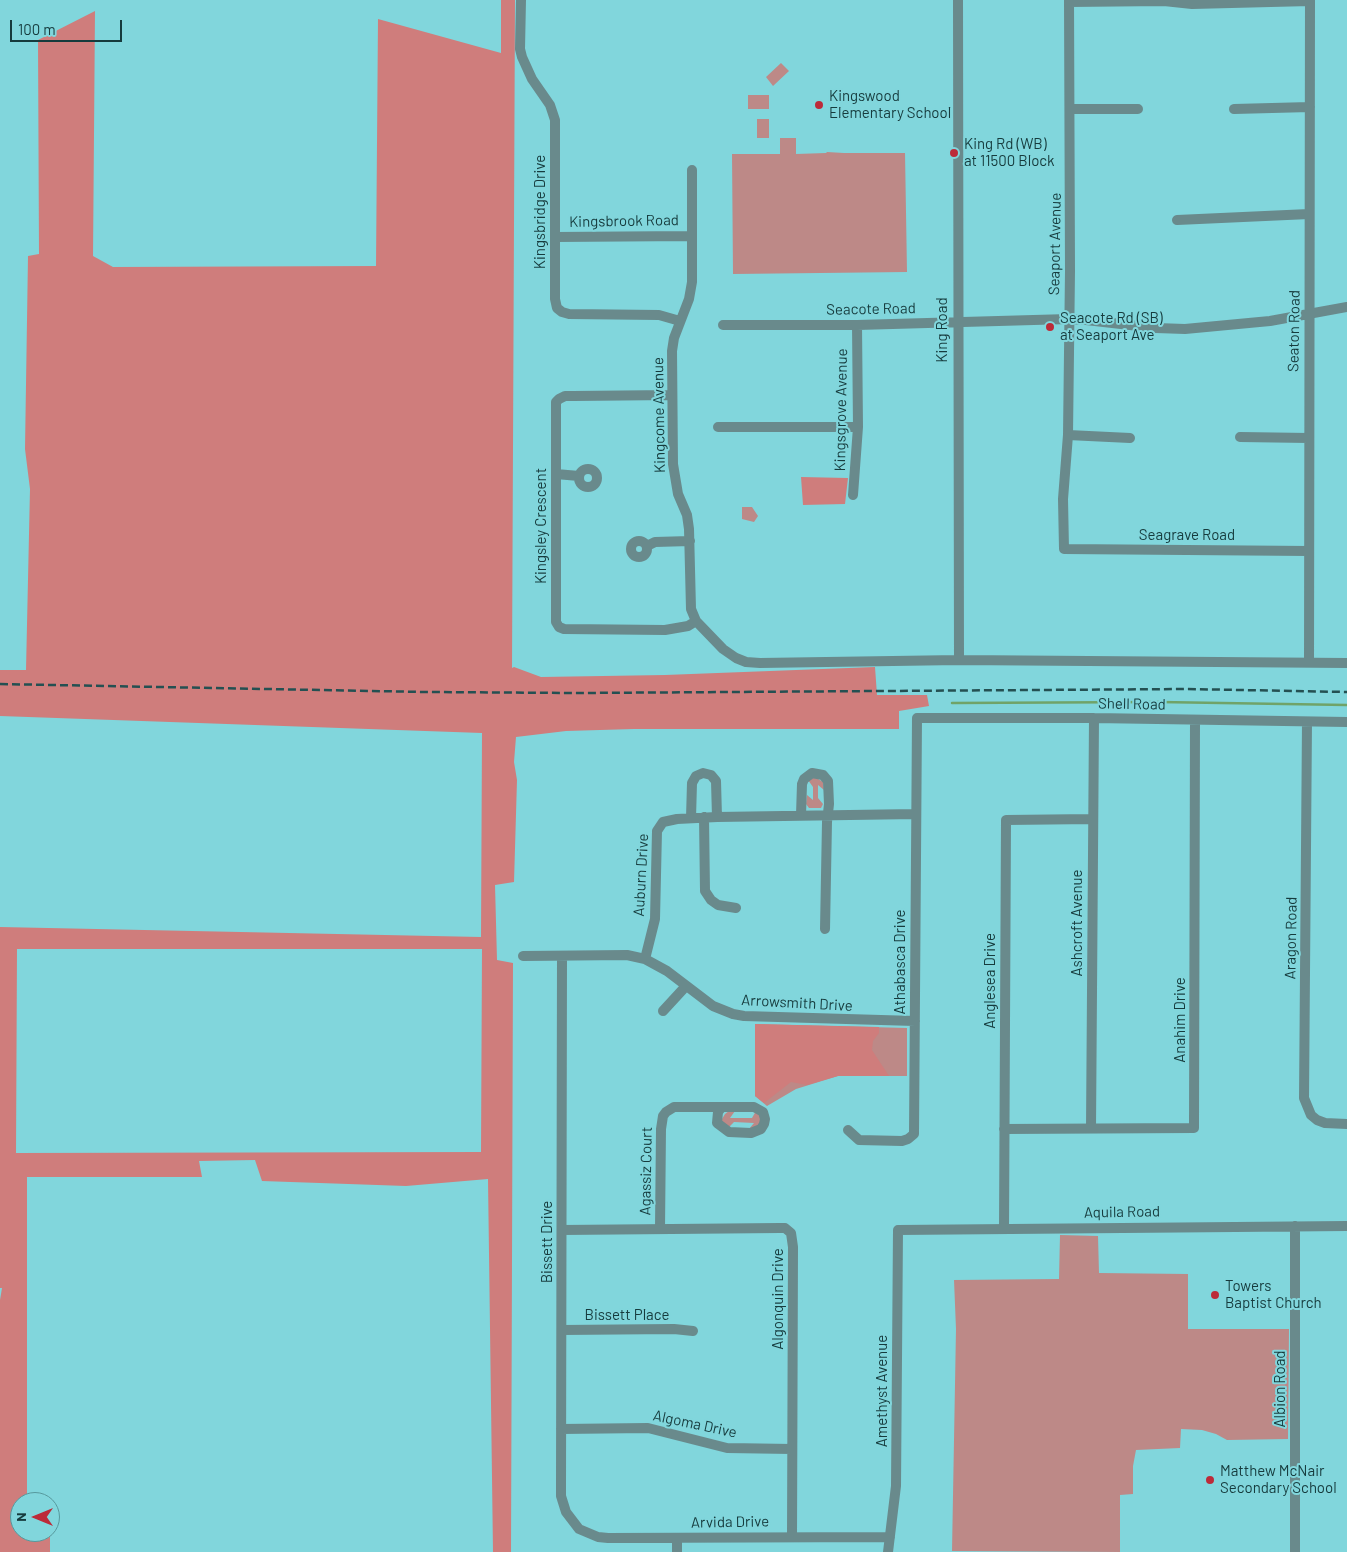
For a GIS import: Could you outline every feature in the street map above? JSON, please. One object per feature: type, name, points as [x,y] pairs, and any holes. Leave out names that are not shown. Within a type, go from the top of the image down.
[{"type":"street","name":"Kingsbridge Drive","points":[[521,0],[520,49],[522,57],[532,79],[550,105],[555,120],[555,299],[557,308],[569,314],[658,315],[680,322]]},
{"type":"street","name":"King Road","points":[[958,0],[959,660]]},
{"type":"street","points":[[1069,1],[1164,1],[1192,4],[1310,1]]},
{"type":"street","name":"Seaport Avenue","points":[[1064,549],[1063,499],[1068,435],[1069,1]]},
{"type":"street","name":"Seaton Road","points":[[1309,662],[1310,1]]},
{"type":"street","points":[[1234,109],[1310,107]]},
{"type":"street","points":[[1070,109],[1138,109]]},
{"type":"street","name":"Kingcome Avenue","points":[[692,170],[692,282],[689,299],[674,338],[672,351],[672,464],[678,494],[687,515],[690,541],[691,609],[696,621]]},
{"type":"street","points":[[1177,220],[1309,214]]},
{"type":"street","name":"Kingsbrook Road","points":[[556,237],[691,236]]},
{"type":"street","name":"Seacote Road","points":[[723,325],[858,325],[1069,319],[1185,329],[1270,321],[1347,307]]},
{"type":"street","name":"Kingsgrove Avenue","points":[[854,495],[858,427],[858,325]]},
{"type":"street","name":"Kingsley Crescent","points":[[672,395],[573,396],[559,398],[556,402],[556,616],[559,627],[574,630],[665,630],[676,629],[696,621]]},
{"type":"street","points":[[718,426],[858,427]]},
{"type":"street","points":[[1068,435],[1130,438]]},
{"type":"street","points":[[1240,437],[1309,438]]},
{"type":"street","points":[[556,474],[579,476]]},
{"type":"street","points":[[647,546],[655,542],[690,541]]},
{"type":"street","name":"Seagrave Road","points":[[1064,549],[1309,551]]},
{"type":"street","points":[[696,621],[723,649],[746,662],[959,660],[1347,663]]},
{"type":"street","name":"Shell Road","points":[[917,718],[1094,718],[1347,722]]},
{"type":"street","name":"Athabasca Drive","points":[[848,1130],[859,1140],[902,1141],[914,1134],[917,718]]},
{"type":"street","name":"Ashcroft Avenue","points":[[1091,1128],[1094,718]]},
{"type":"street","name":"Anahim Drive","points":[[1004,1129],[1194,1128],[1195,721]]},
{"type":"street","name":"Aragon Road","points":[[1307,722],[1304,1098],[1311,1115],[1317,1120],[1325,1123],[1347,1124]]},
{"type":"street","points":[[691,818],[692,783],[696,776],[703,773],[711,775],[716,781],[718,817]]},
{"type":"street","points":[[801,814],[802,784],[806,776],[816,773],[823,774],[828,781],[829,804],[826,928]]},
{"type":"street","name":"Auburn Drive","points":[[645,959],[655,919],[657,831],[661,824],[668,820],[801,814],[916,814]]},
{"type":"street","points":[[704,818],[705,891],[711,900],[718,905],[736,908]]},
{"type":"street","name":"Anglesea Drive","points":[[1004,1229],[1006,820],[1093,819]]},
{"type":"street","name":"Arrowsmith Drive","points":[[523,956],[627,956],[645,959],[667,971],[713,1006],[744,1016],[915,1021]]},
{"type":"street","name":"Bissett Drive","points":[[562,956],[561,1496],[566,1512],[575,1525]]},
{"type":"street","points":[[663,1011],[686,986]]},
{"type":"street","name":"Agassiz Court","points":[[660,1228],[661,1129],[663,1116],[674,1107],[722,1107],[756,1107],[765,1115],[764,1124],[761,1129],[751,1133],[729,1132],[718,1123],[718,1112],[722,1107]]},
{"type":"street","name":"Albion Road","points":[[1295,1226],[1295,1552]]},
{"type":"street","name":"Aquila Road","points":[[898,1230],[1347,1226]]},
{"type":"street","name":"Algonquin Drive","points":[[562,1230],[785,1228],[791,1234],[793,1242],[792,1536]]},
{"type":"street","name":"Amethyst Avenue","points":[[888,1552],[897,1476],[898,1230]]},
{"type":"street","name":"Bissett Place","points":[[562,1330],[674,1329],[694,1331]]},
{"type":"street","name":"Algoma Drive","points":[[561,1429],[648,1428],[727,1448],[792,1449]]},
{"type":"street","name":"Arvida Drive","points":[[575,1525],[585,1532],[598,1537],[890,1537]]},
{"type":"street","points":[[677,1538],[677,1552]]},
{"type":"shaded area","points":[[501,0],[515,0],[512,668],[514,667],[541,677],[665,675],[875,667],[877,695],[927,695],[929,706],[899,711],[899,729],[634,729],[566,731],[516,737],[514,762],[517,780],[514,882],[495,885],[497,960],[513,963],[511,1552],[493,1552],[488,1179],[406,1186],[262,1181],[255,1160],[199,1161],[202,1177],[27,1177],[27,1492],[10,1492],[10,1542],[50,1542],[50,1552],[0,1552],[0,1300],[2,1288],[0,1288],[0,927],[481,937],[482,733],[0,716],[0,670],[26,670],[30,489],[25,449],[28,256],[39,254],[38,40],[95,11],[93,256],[113,267],[376,266],[378,19],[501,53]],"holes":[[[17,949],[482,949],[481,1152],[16,1153]]]},
{"type":"shaded area","points":[[781,63],[789,71],[773,86],[766,77]]},
{"type":"shaded area","points":[[748,95],[769,95],[769,109],[748,109]]},
{"type":"shaded area","points":[[757,119],[769,119],[769,138],[757,138]]},
{"type":"shaded area","points":[[780,138],[796,138],[796,154],[827,152],[905,153],[907,272],[733,274],[732,154],[780,154]]},
{"type":"shaded area","points":[[801,477],[848,478],[845,504],[803,505]]},
{"type":"shaded area","points":[[742,507],[752,507],[758,516],[754,522],[742,519]]},
{"type":"shaded area","points":[[815,777],[823,782],[824,790],[818,785],[818,798],[823,804],[821,808],[809,808],[806,804],[807,795],[813,800],[813,787],[808,780]]},
{"type":"shaded area","points":[[755,1024],[907,1028],[907,1076],[838,1076],[796,1089],[767,1106],[755,1096]]},
{"type":"shaded area","points":[[755,1024],[879,1027],[879,1033],[873,1041],[872,1050],[889,1076],[838,1076],[807,1085],[791,1082],[764,1103],[755,1096]]},
{"type":"shaded area","points":[[729,1111],[735,1111],[730,1118],[752,1118],[756,1111],[761,1116],[760,1125],[749,1129],[754,1123],[734,1122],[728,1128],[722,1122],[722,1119]]},
{"type":"shaded area","points":[[1060,1235],[1098,1236],[1099,1273],[1188,1274],[1188,1329],[1289,1329],[1288,1439],[1227,1440],[1202,1430],[1181,1429],[1180,1448],[1136,1450],[1133,1466],[1133,1494],[1120,1495],[1120,1552],[952,1551],[956,1329],[954,1280],[1059,1279]]},
{"type":"waterway","points":[[952,703],[1159,702],[1347,705]]},
{"type":"railway","points":[[0,684],[577,693],[1188,689],[1347,692]]},
{"type":"place","name":"Kingswood Elementary School","points":[[819,105]]},
{"type":"place","name":"King Rd (WB) at 11500 Block","points":[[954,153]]},
{"type":"place","name":"Seacote Rd (SB) at Seaport Ave","points":[[1050,327]]},
{"type":"place","name":"Towers Baptist Church","points":[[1215,1295]]},
{"type":"place","name":"Matthew McNair Secondary School","points":[[1210,1480]]}]
